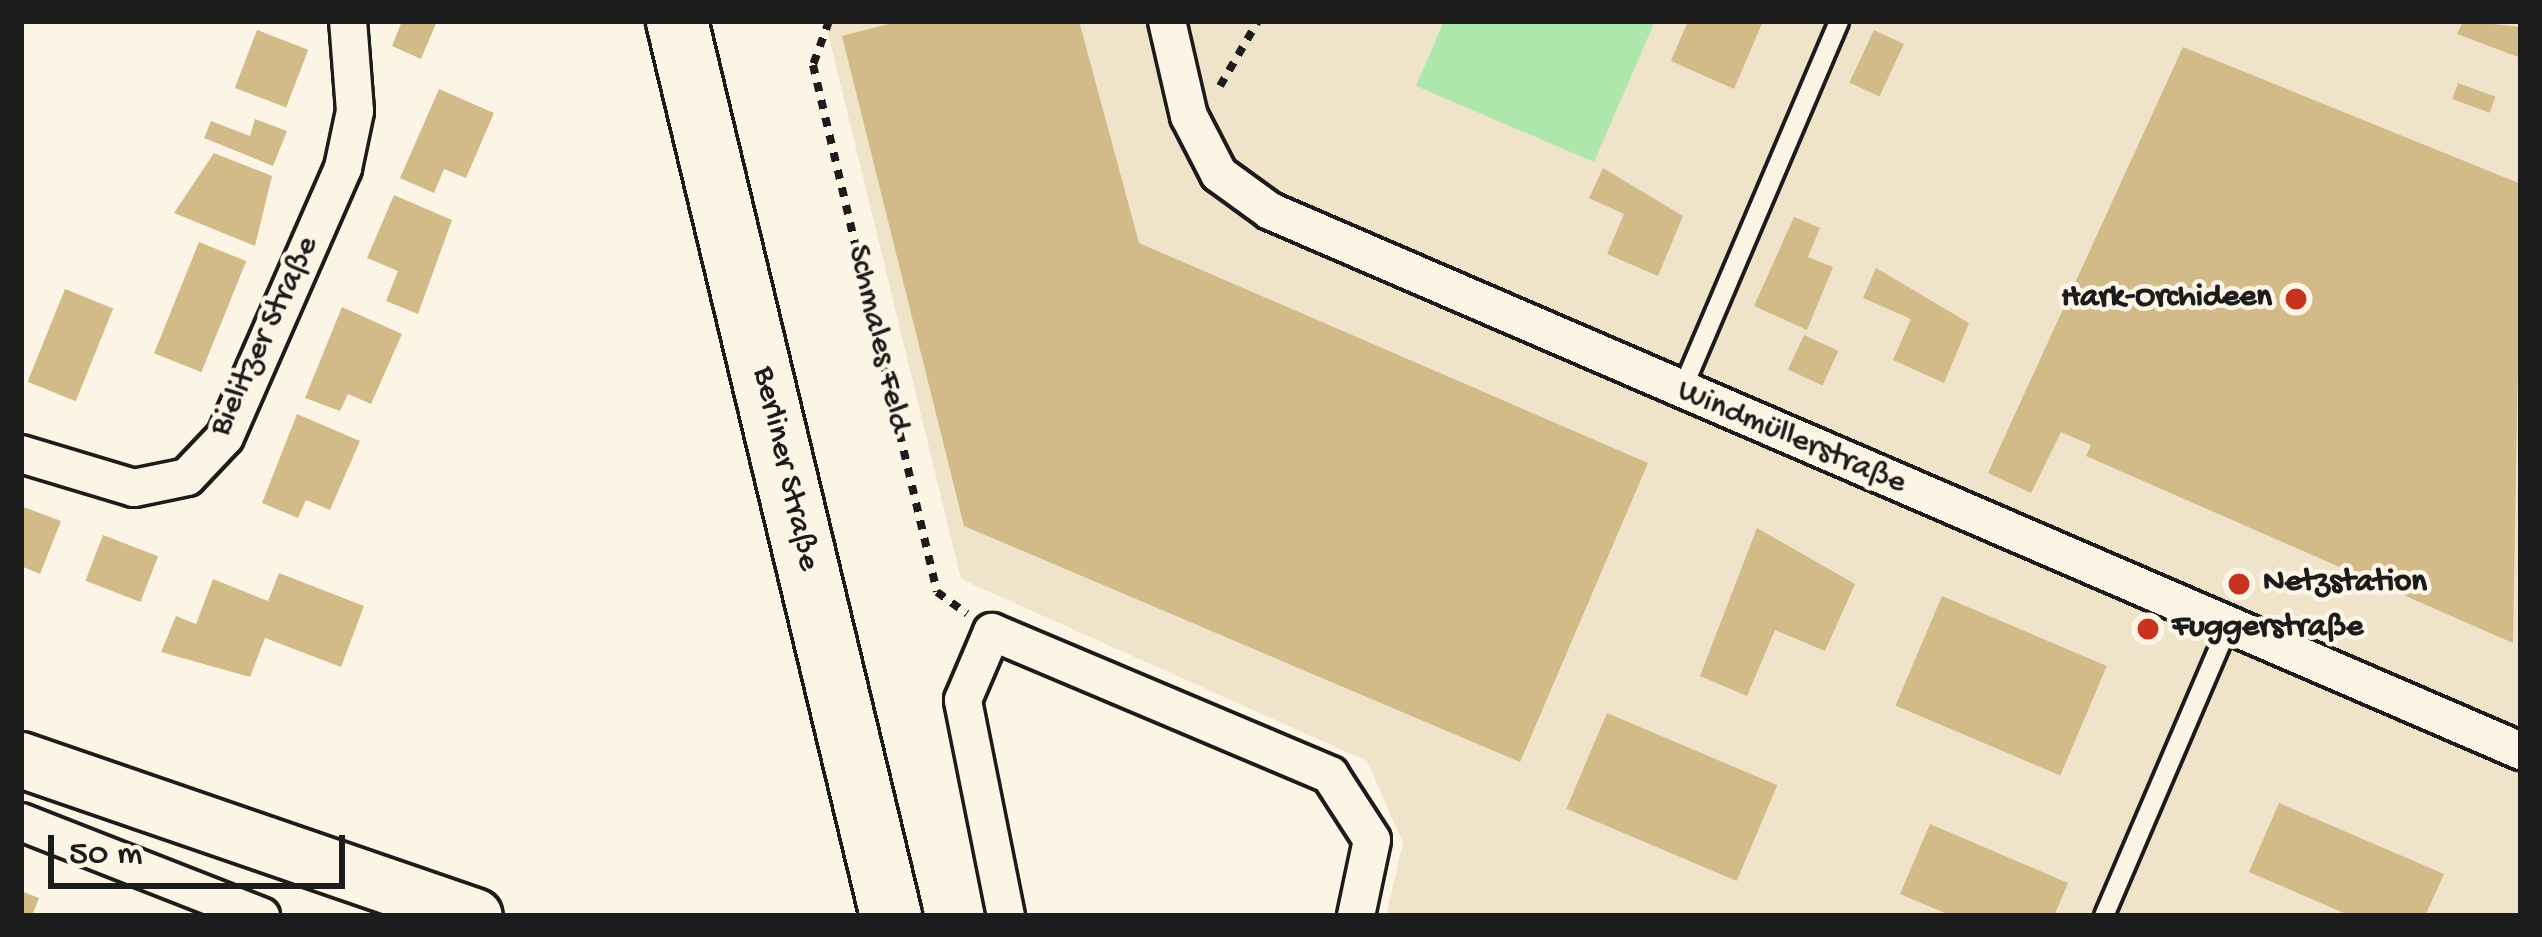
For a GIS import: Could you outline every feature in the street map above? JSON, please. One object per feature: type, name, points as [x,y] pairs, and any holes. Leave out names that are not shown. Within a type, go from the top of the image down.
[{"type":"main road","name":"Berliner Straße","points":[[677,21],[891,916]]},
{"type":"street","name":"Bielitzer Straße","points":[[21,454],[134,488],[187,477],[225,437],[343,168],[355,111],[348,21]]},
{"type":"street","name":"Windmüllerstraße","points":[[1167,21],[1189,116],[1220,174],[1270,211],[2521,752]]},
{"type":"street","points":[[1006,916],[963,700],[992,632],[1330,776],[1372,840],[1356,916]]},
{"type":"street","points":[[21,760],[475,916]]},
{"type":"street","points":[[21,822],[261,916]]},
{"type":"lane","points":[[1681,392],[1839,21]]},
{"type":"lane","points":[[2104,916],[2228,626]]},
{"type":"path","name":"Schmales Feld","points":[[830,21],[813,65],[937,592],[992,632]]},
{"type":"path","points":[[1189,116],[1236,71],[1258,21]]},
{"type":"shaded area","points":[[825,21],[2521,21],[2521,916],[1386,916],[1403,843],[1367,761],[961,579]]},
{"type":"green space","points":[[1444,21],[1655,21],[1594,162],[1416,86]]},
{"type":"building","points":[[402,21],[437,21],[421,59],[392,46]]},
{"type":"building","points":[[900,21],[1079,21],[1139,243],[1648,463],[1520,762],[964,526],[842,36]]},
{"type":"building","points":[[1688,21],[1763,21],[1734,89],[1671,61]]},
{"type":"building","points":[[2463,21],[2521,27],[2521,58],[2457,34]]},
{"type":"building","points":[[257,30],[308,50],[286,108],[235,88]]},
{"type":"building","points":[[1874,30],[1904,44],[1879,97],[1849,83]]},
{"type":"building","name":"Hark-Orchideen","points":[[2183,47],[2521,184],[2513,643],[2086,456],[2091,445],[2061,432],[2031,493],[1988,473]]},
{"type":"building","points":[[2458,83],[2496,97],[2490,113],[2452,99]]},
{"type":"building","points":[[439,89],[494,113],[466,178],[444,169],[434,193],[400,178]]},
{"type":"building","points":[[255,119],[287,131],[273,166],[204,138],[211,121],[250,136]]},
{"type":"building","points":[[214,153],[272,176],[255,246],[174,213]]},
{"type":"building","points":[[1603,168],[1683,216],[1658,276],[1607,254],[1624,214],[1589,198]]},
{"type":"building","points":[[394,195],[452,220],[418,314],[386,301],[398,271],[367,258]]},
{"type":"building","points":[[1794,217],[1820,228],[1808,257],[1833,267],[1807,330],[1754,306]]},
{"type":"building","points":[[199,242],[246,261],[201,372],[154,353]]},
{"type":"building","points":[[1876,268],[1969,323],[1944,383],[1893,360],[1911,319],[1863,298]]},
{"type":"building","points":[[65,289],[113,308],[76,401],[28,382]]},
{"type":"building","points":[[342,307],[402,334],[371,404],[348,394],[340,411],[305,398]]},
{"type":"building","points":[[1804,335],[1838,351],[1822,385],[1788,369]]},
{"type":"building","points":[[297,414],[360,441],[330,510],[306,500],[298,518],[262,503]]},
{"type":"building","points":[[21,506],[61,521],[40,574],[21,566]]},
{"type":"building","points":[[1757,528],[1855,584],[1825,651],[1775,630],[1747,696],[1700,676]]},
{"type":"building","points":[[103,535],[158,556],[141,602],[85,581]]},
{"type":"building","points":[[279,573],[364,606],[341,667],[265,638],[250,677],[161,652],[176,616],[196,624],[213,579],[268,601]]},
{"type":"building","points":[[1942,596],[2107,666],[2060,775],[1896,706]]},
{"type":"building","points":[[1607,713],[1777,785],[1737,881],[1566,809]]},
{"type":"building","points":[[2279,803],[2444,874],[2425,916],[2351,916],[2249,872]]},
{"type":"building","points":[[1930,824],[2068,883],[2054,916],[1952,916],[1900,894]]},
{"type":"building","points":[[21,891],[39,898],[32,916],[21,916]]},
{"type":"place","name":"Hark-Orchideen","points":[[2296,299]]},
{"type":"place","name":"Netzstation","points":[[2239,584]]},
{"type":"place","name":"Fuggerstraße","points":[[2148,629]]}]
